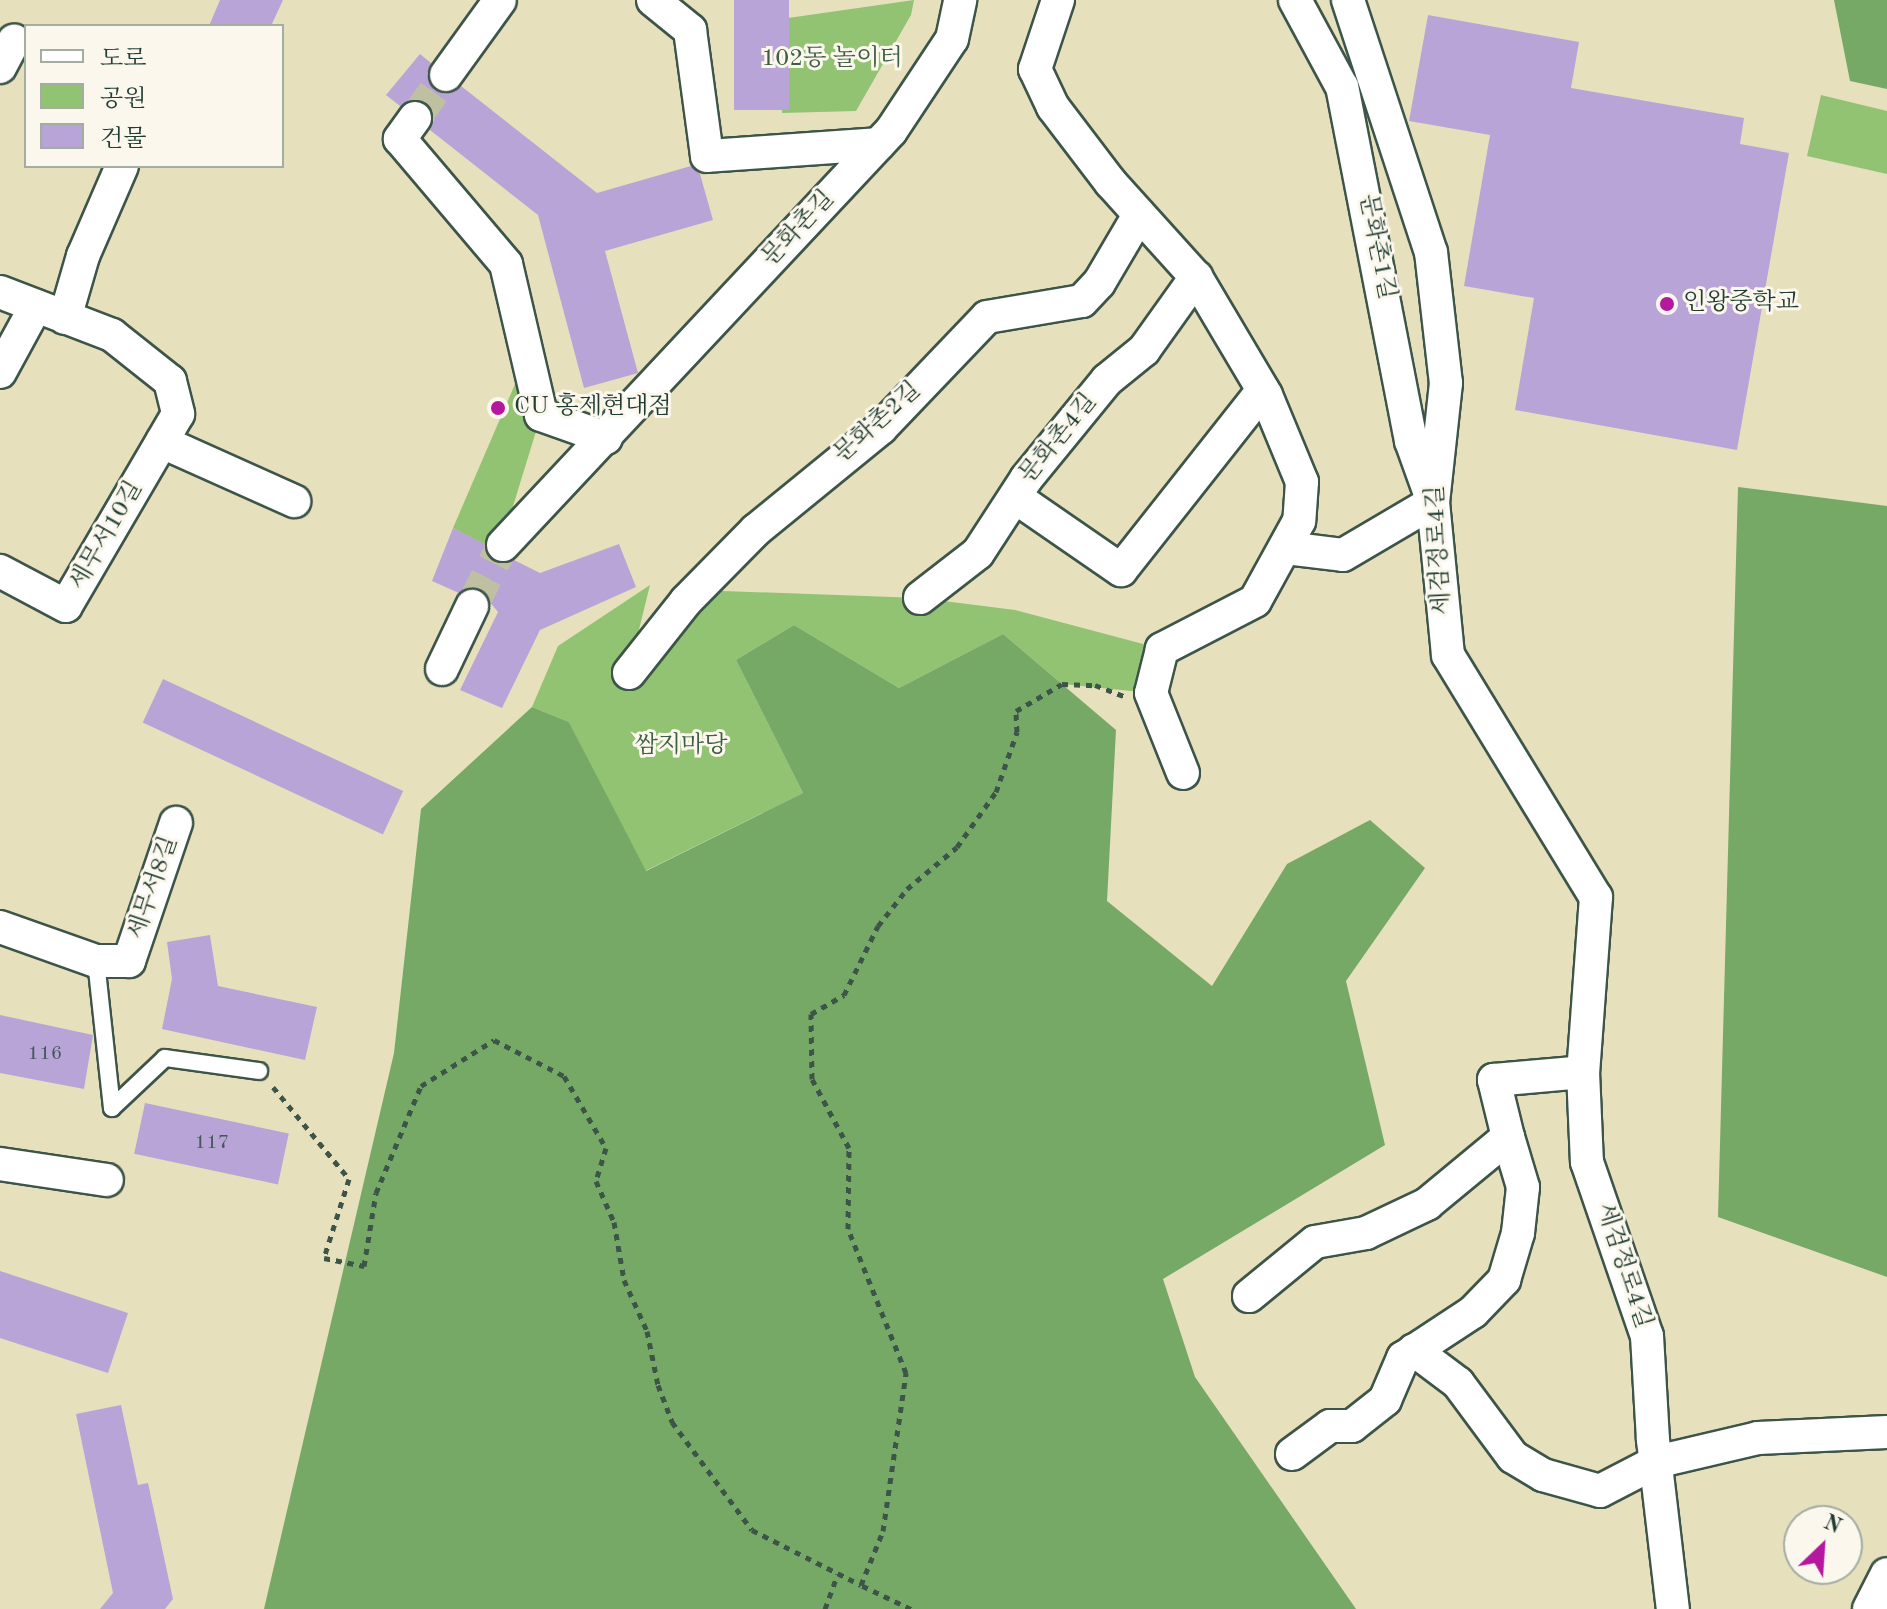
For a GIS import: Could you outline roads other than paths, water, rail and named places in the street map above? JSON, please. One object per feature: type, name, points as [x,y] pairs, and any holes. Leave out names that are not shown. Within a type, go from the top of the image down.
[{"type":"street","points":[[446,75],[500,0]]},
{"type":"street","points":[[653,0],[690,30],[707,156],[879,144]]},
{"type":"street","name":"문화촌길","points":[[503,545],[519,515],[606,438],[879,144],[952,39],[960,0]]},
{"type":"street","points":[[1058,0],[1035,69],[1081,148],[1196,277],[1263,390],[1302,482],[1299,521],[1255,601],[1162,649],[1151,693],[1183,773]]},
{"type":"street","name":"문화촌1길","points":[[1295,0],[1342,87],[1411,441],[1433,502]]},
{"type":"street","name":"세검정로4길","points":[[1348,0],[1431,252],[1446,383],[1433,502],[1448,655],[1596,897],[1583,1072],[1587,1162],[1647,1336],[1656,1462],[1673,1609]]},
{"type":"street","points":[[415,118],[400,139],[506,264],[541,415],[606,438]]},
{"type":"street","points":[[0,372],[50,312],[88,243],[121,168]]},
{"type":"street","name":"문화촌2길","points":[[629,673],[686,601],[756,530],[881,428],[987,317],[1082,301],[1099,283],[1139,215]]},
{"type":"street","name":"문화촌4길","points":[[920,598],[978,553],[1015,497],[1107,380],[1144,350],[1196,277]]},
{"type":"street","name":"세무서10길","points":[[0,292],[112,335],[170,381],[178,414],[66,606],[0,571]]},
{"type":"street","points":[[1015,497],[1121,570],[1263,390]]},
{"type":"street","points":[[162,442],[294,501]]},
{"type":"street","points":[[1286,548],[1343,555],[1433,502]]},
{"type":"street","points":[[442,669],[472,606]]},
{"type":"street","name":"세무서8길","points":[[96,961],[129,961],[176,823]]},
{"type":"street","points":[[0,927],[96,961]]},
{"type":"street","points":[[1292,1454],[1330,1426],[1352,1426],[1385,1400],[1403,1358],[1473,1312],[1504,1280],[1518,1233],[1523,1187],[1494,1080],[1583,1072]]},
{"type":"street","points":[[1249,1296],[1315,1242],[1366,1233],[1427,1204],[1508,1137]]},
{"type":"street","points":[[0,1164],[107,1180]]},
{"type":"street","points":[[1414,1350],[1458,1383],[1513,1457],[1543,1475],[1600,1491],[1656,1462],[1758,1438],[1887,1432]]},
{"type":"street","points":[[1869,1609],[1887,1574]]},
{"type":"lane","points":[[96,961],[112,1108],[165,1058],[259,1071]]},
{"type":"tunnel","points":[[415,118],[446,75]]},
{"type":"tunnel","points":[[472,606],[503,545]]},
{"type":"place","name":"인왕중학교","points":[[1667,304]]},
{"type":"place","name":"CU 홍제현대점","points":[[498,408]]},
{"type":"park label","name":"102동 놀이터","points":[[832,60]]},
{"type":"park label","name":"쌈지마당","points":[[681,747]]}]
